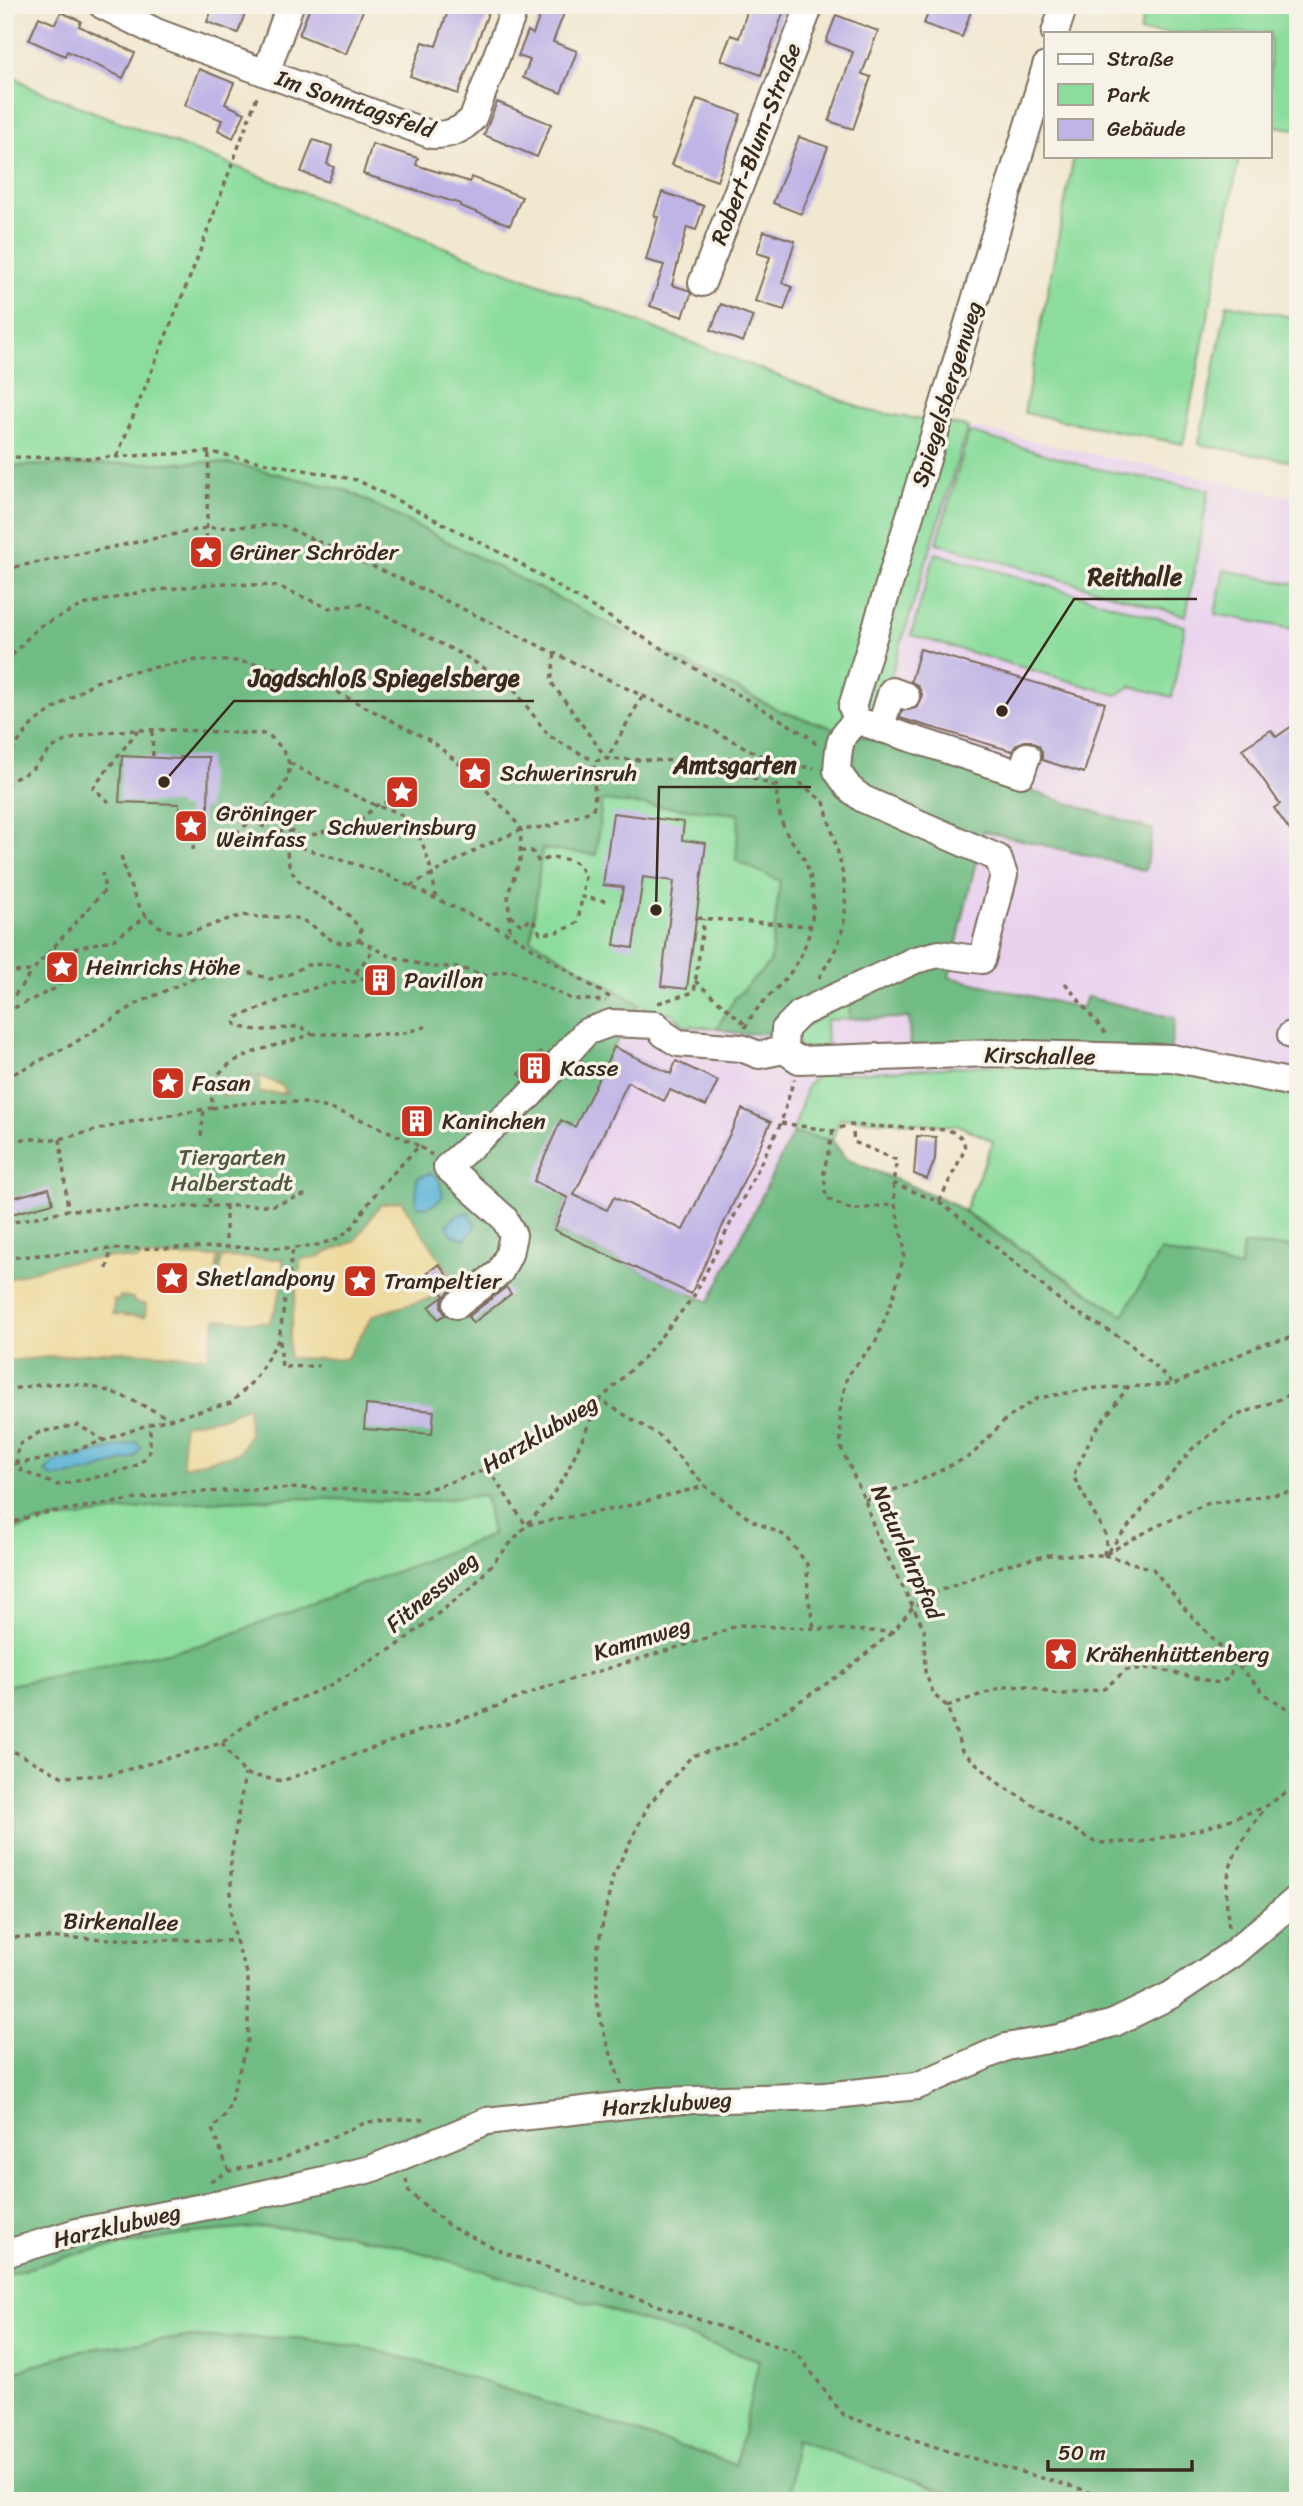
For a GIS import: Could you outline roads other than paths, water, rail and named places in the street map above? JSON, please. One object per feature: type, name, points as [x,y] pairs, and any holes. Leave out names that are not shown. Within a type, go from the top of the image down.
[{"type":"street","points":[[102,5],[156,32],[266,73]]},
{"type":"street","name":"Im Sonntagsfeld","points":[[290,5],[266,73],[432,135],[446,135],[463,129],[473,118],[516,5]]},
{"type":"street","name":"Robert-Blum-Straße","points":[[702,283],[810,5]]},
{"type":"street","points":[[1055,32],[1064,5]]},
{"type":"street","name":"Spiegelsbergenweg","points":[[869,725],[852,707],[1044,73]]},
{"type":"street","points":[[869,725],[892,691],[906,696]]},
{"type":"street","points":[[791,1055],[785,1029],[800,1013],[915,960],[939,954],[982,960],[1004,875],[998,858],[863,799],[849,788],[837,771],[840,740],[847,728],[869,725],[933,736],[1021,774],[1027,756]]},
{"type":"street","name":"Kirschallee","points":[[457,1305],[500,1272],[509,1254],[513,1235],[504,1218],[447,1167],[529,1096],[586,1032],[611,1023],[656,1025],[678,1043],[744,1037],[759,1055],[990,1054],[1172,1058],[1298,1084]]},
{"type":"street","name":"Harzklubweg","points":[[5,2254],[77,2232],[371,2169],[487,2121],[661,2101],[825,2096],[918,2086],[1006,2047],[1059,2038],[1114,2023],[1171,1995],[1232,1954],[1298,1898]]},
{"type":"water","points":[[431,1173],[439,1179],[443,1196],[431,1206],[416,1206],[417,1178]]},
{"type":"water","points":[[468,1212],[476,1225],[465,1239],[451,1233],[447,1224],[457,1215]]},
{"type":"water","points":[[137,1442],[141,1448],[134,1458],[89,1472],[54,1478],[45,1472],[53,1463]]},
{"type":"place","name":"Grüner Schröder","points":[[206,552]]},
{"type":"place","name":"Reithalle","points":[[1002,711]]},
{"type":"place","name":"Schwerinsruh","points":[[475,773]]},
{"type":"place","name":"Jagdschloß Spiegelsberge","points":[[164,782]]},
{"type":"place","name":"Schwerinsburg","points":[[402,792]]},
{"type":"place","name":"Gröninger Weinfass","points":[[191,826]]},
{"type":"place","name":"Amtsgarten","points":[[656,910]]},
{"type":"place","name":"Heinrichs Höhe","points":[[62,967]]},
{"type":"place","name":"Pavillon","points":[[380,980]]},
{"type":"place","name":"Kasse","points":[[535,1068]]},
{"type":"place","name":"Fasan","points":[[168,1083]]},
{"type":"place","name":"Kaninchen","points":[[417,1121]]},
{"type":"place","name":"Shetlandpony","points":[[172,1278]]},
{"type":"place","name":"Trampeltier","points":[[360,1281]]},
{"type":"place","name":"Krähenhüttenberg","points":[[1061,1654]]},
{"type":"park label","name":"Tiergarten Halberstadt","points":[[232,1170]]}]
